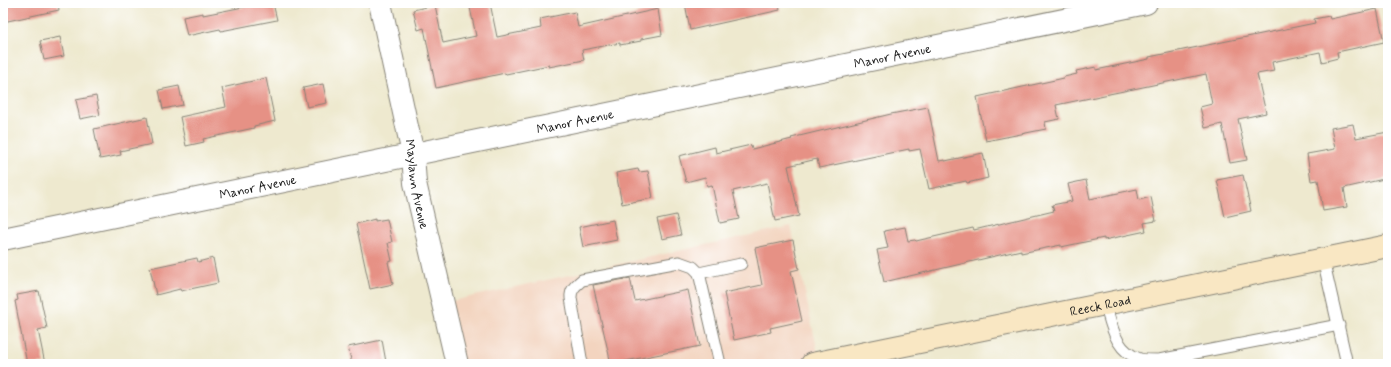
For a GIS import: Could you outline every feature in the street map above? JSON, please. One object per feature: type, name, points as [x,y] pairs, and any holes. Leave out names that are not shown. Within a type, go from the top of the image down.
[{"type":"street","name":"Maylawn Avenue","points":[[380,3],[413,154],[415,183],[457,364]]},
{"type":"street","name":"Manor Avenue","points":[[3,239],[1146,3]]},
{"type":"street","name":"Reeck Road","points":[[812,364],[1388,246]]},
{"type":"lane","points":[[1323,259],[1347,364]]},
{"type":"lane","points":[[582,364],[571,294],[575,286],[582,280],[679,262],[693,267],[699,273],[720,364]]},
{"type":"lane","points":[[699,273],[741,264]]},
{"type":"lane","points":[[1105,304],[1118,344],[1127,352],[1140,359],[1159,360],[1339,325]]},
{"type":"shaded area","points":[[791,226],[820,363],[457,364],[443,303]]},
{"type":"building","points":[[3,3],[58,3],[59,10],[3,22]]},
{"type":"building","points":[[264,3],[273,3],[277,20],[187,36],[183,17],[203,13],[203,15]]},
{"type":"building","points":[[469,3],[490,3],[497,37],[541,28],[540,19],[575,12],[578,27],[658,9],[662,35],[620,45],[620,43],[582,50],[584,60],[549,67],[549,65],[505,73],[436,88],[424,28],[418,30],[413,10],[435,5],[443,43],[476,36]]},
{"type":"building","points":[[685,3],[779,3],[780,10],[690,30]]},
{"type":"building","points":[[1377,9],[1384,42],[1337,52],[1338,58],[1322,62],[1320,52],[1272,62],[1274,71],[1257,74],[1266,113],[1238,119],[1247,160],[1230,163],[1222,124],[1205,128],[1200,107],[1212,104],[1206,74],[1056,105],[1059,119],[1045,122],[1046,129],[986,141],[977,97],[1064,78],[1077,74],[1076,71],[1096,67],[1096,70],[1149,59],[1149,57],[1315,23],[1314,19],[1329,16],[1330,19]]},
{"type":"building","points":[[60,37],[64,56],[44,60],[40,41]]},
{"type":"building","points":[[266,78],[275,121],[254,126],[254,128],[203,139],[204,142],[186,146],[180,117],[226,107],[222,88]]},
{"type":"building","points":[[323,84],[327,103],[307,107],[303,88]]},
{"type":"building","points":[[179,86],[183,105],[163,109],[159,90]]},
{"type":"building","points":[[96,96],[100,115],[80,119],[76,100]]},
{"type":"building","points":[[928,107],[939,161],[983,153],[988,178],[929,189],[920,149],[909,151],[909,149],[819,168],[817,159],[788,166],[799,216],[775,221],[767,183],[733,191],[739,219],[720,223],[712,185],[707,186],[705,177],[686,182],[679,156],[715,147],[716,153],[751,145],[752,149],[891,114]]},
{"type":"building","points":[[147,117],[152,144],[120,151],[121,155],[100,159],[94,129]]},
{"type":"building","points":[[1353,124],[1356,138],[1388,132],[1388,178],[1344,188],[1347,207],[1323,211],[1318,180],[1311,181],[1307,154],[1335,149],[1331,128]]},
{"type":"building","points":[[638,169],[639,172],[648,171],[653,198],[622,204],[616,173]]},
{"type":"building","points":[[1243,175],[1251,211],[1225,217],[1217,180]]},
{"type":"building","points":[[1086,180],[1090,199],[1137,189],[1139,200],[1151,197],[1156,221],[1144,223],[1146,231],[1061,247],[1061,245],[1021,253],[1021,250],[884,282],[877,250],[888,248],[884,231],[905,227],[908,241],[916,241],[973,228],[974,230],[1054,211],[1052,205],[1072,201],[1068,184]]},
{"type":"building","points":[[676,215],[681,235],[662,239],[657,219]]},
{"type":"building","points":[[375,219],[375,221],[387,219],[392,242],[388,243],[392,261],[388,262],[393,284],[370,289],[356,224]]},
{"type":"building","points":[[613,220],[617,240],[583,247],[579,227]]},
{"type":"building","points":[[793,240],[799,269],[791,271],[802,321],[770,328],[771,332],[734,340],[724,293],[762,285],[755,248]]},
{"type":"building","points":[[197,258],[198,262],[213,258],[218,283],[181,291],[180,289],[156,295],[150,268]]},
{"type":"building","points":[[630,278],[635,301],[688,290],[700,346],[611,364],[593,285]]},
{"type":"building","points":[[39,291],[47,328],[38,330],[45,364],[27,364],[15,301],[18,300],[17,295]]},
{"type":"building","points":[[382,340],[386,362],[377,364],[352,364],[348,347]]}]
